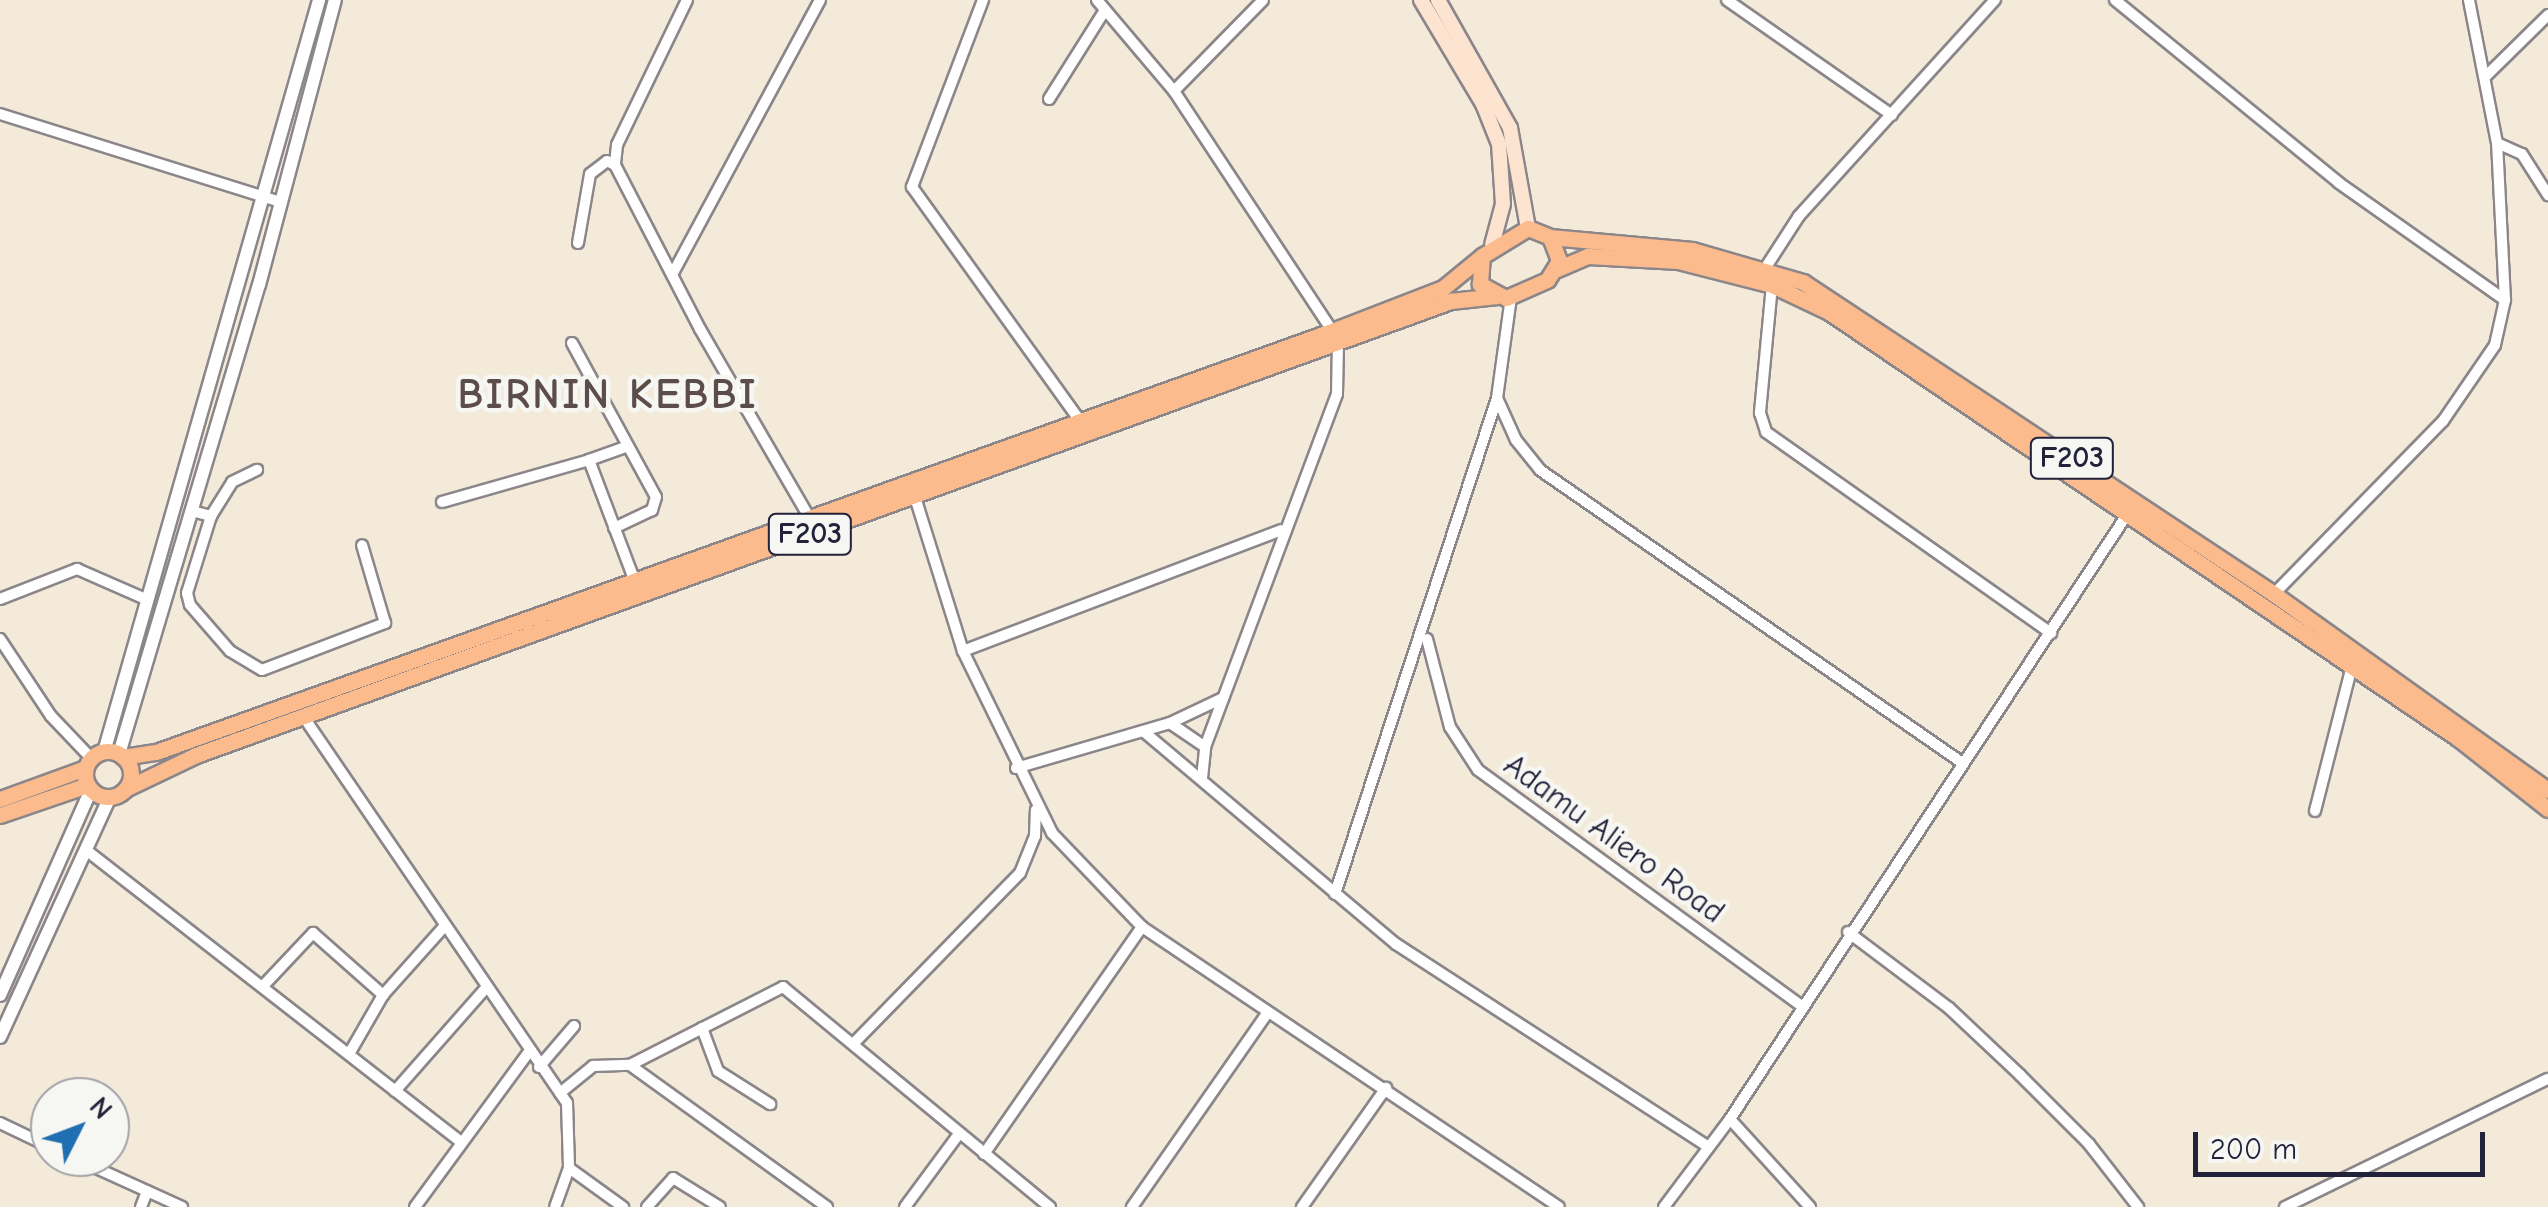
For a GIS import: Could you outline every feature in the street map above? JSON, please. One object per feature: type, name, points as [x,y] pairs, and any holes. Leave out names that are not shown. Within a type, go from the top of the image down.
[{"type":"main road","points":[[1422,0],[1483,104],[1499,144],[1502,204],[1487,251],[1480,284],[1504,297],[1557,269],[1550,236],[1528,228],[1487,251]]},
{"type":"main road","points":[[1438,0],[1510,128],[1528,228]]},
{"type":"main road","name":"F203","points":[[1550,236],[1652,244],[1766,267],[1839,301],[2274,594],[2548,809]]},
{"type":"main road","name":"F203","points":[[127,788],[304,716],[914,497],[1335,337],[1442,288],[1487,251]]},
{"type":"main road","name":"F203","points":[[1557,269],[1588,256],[1641,257],[1772,285],[1858,330],[2548,790]]},
{"type":"main road","name":"F203","points":[[0,798],[156,752],[1081,422],[1335,337],[1451,301],[1504,297]]},
{"type":"main road","name":"F203","points":[[0,816],[100,766]]},
{"type":"main road","points":[[100,766],[130,768],[127,788],[110,797],[100,766]]},
{"type":"street","points":[[100,766],[319,0]]},
{"type":"street","points":[[0,995],[100,766],[192,510],[335,0]]},
{"type":"street","points":[[687,0],[617,144],[615,165],[810,519]]},
{"type":"street","points":[[673,273],[820,0]]},
{"type":"street","points":[[983,0],[912,187],[1081,422]]},
{"type":"street","points":[[1097,0],[1174,91],[1335,337],[1337,394],[1281,530],[1204,748],[1202,778]]},
{"type":"street","points":[[1174,91],[1263,0]]},
{"type":"street","points":[[1727,0],[1892,114]]},
{"type":"street","points":[[1766,267],[1799,216],[1995,0]]},
{"type":"street","points":[[2115,0],[2338,183],[2505,300]]},
{"type":"street","points":[[2274,594],[2443,421],[2495,345],[2505,300],[2497,143],[2469,0]]},
{"type":"street","points":[[1049,99],[1105,10]]},
{"type":"street","points":[[2486,76],[2548,15]]},
{"type":"street","points":[[0,114],[280,202]]},
{"type":"street","points":[[2497,143],[2522,154],[2548,195]]},
{"type":"street","points":[[578,243],[590,174],[607,161],[615,165]]},
{"type":"street","points":[[1772,285],[1760,413],[1766,432],[2051,633]]},
{"type":"street","points":[[1336,894],[1428,623],[1496,398],[1504,297]]},
{"type":"street","points":[[572,343],[656,504],[614,528]]},
{"type":"street","points":[[1496,398],[1516,440],[1540,470],[1961,762]]},
{"type":"street","points":[[442,502],[628,446]]},
{"type":"street","points":[[589,460],[634,582]]},
{"type":"street","points":[[257,470],[232,482],[211,516],[186,593],[190,606],[230,651],[262,670],[386,622],[362,545]]},
{"type":"street","points":[[914,497],[963,651],[1016,768],[1052,833],[1142,927],[1265,1016],[1386,1088],[1559,1207]]},
{"type":"street","points":[[175,504],[211,516]]},
{"type":"street","points":[[1664,1207],[1730,1119],[1848,932],[2128,513]]},
{"type":"street","points":[[963,651],[1281,530]]},
{"type":"street","points":[[0,599],[77,569],[148,600]]},
{"type":"street","name":"Adamu Aliero Road","points":[[1428,623],[1434,682],[1457,743],[1478,770],[1802,1006]]},
{"type":"street","points":[[0,639],[51,716],[100,766]]},
{"type":"street","points":[[2315,811],[2355,659]]},
{"type":"street","points":[[1016,768],[1170,723],[1223,698]]},
{"type":"street","points":[[304,716],[442,929],[528,1054],[560,1093],[569,1113],[569,1168],[555,1207]]},
{"type":"street","points":[[1170,723],[1204,748]]},
{"type":"street","points":[[1142,732],[1202,778],[1336,894],[1458,989],[1707,1146]]},
{"type":"street","points":[[0,1036],[110,797]]},
{"type":"street","points":[[854,1043],[1020,873],[1035,836],[1036,806]]},
{"type":"street","points":[[86,850],[459,1140]]},
{"type":"street","points":[[984,1154],[1142,927]]},
{"type":"street","points":[[349,1054],[383,995],[442,929]]},
{"type":"street","points":[[1848,932],[1949,1008],[2020,1075],[2089,1144],[2138,1207]]},
{"type":"street","points":[[263,986],[313,933],[383,995]]},
{"type":"street","points":[[10,972],[25,978]]},
{"type":"street","points":[[560,1093],[593,1066],[630,1065],[784,986],[958,1135],[1050,1207]]},
{"type":"street","points":[[395,1091],[484,990]]},
{"type":"street","points":[[1132,1207],[1265,1016]]},
{"type":"street","points":[[539,1067],[574,1026]]},
{"type":"street","points":[[702,1028],[718,1071],[770,1104]]},
{"type":"street","points":[[415,1207],[459,1140],[528,1054]]},
{"type":"street","points":[[630,1065],[828,1207]]},
{"type":"street","points":[[2285,1207],[2548,1079]]},
{"type":"street","points":[[1302,1207],[1386,1088]]},
{"type":"street","points":[[1730,1119],[1810,1207]]},
{"type":"street","points":[[0,1122],[30,1137]]},
{"type":"street","points":[[905,1207],[958,1135]]},
{"type":"street","points":[[569,1168],[623,1207]]},
{"type":"street","points":[[115,1177],[182,1207]]},
{"type":"street","points":[[648,1207],[673,1178],[720,1207]]},
{"type":"street","points":[[140,1207],[147,1192]]},
{"type":"district","name":"BIRNIN KEBBI","points":[[608,395]]}]
